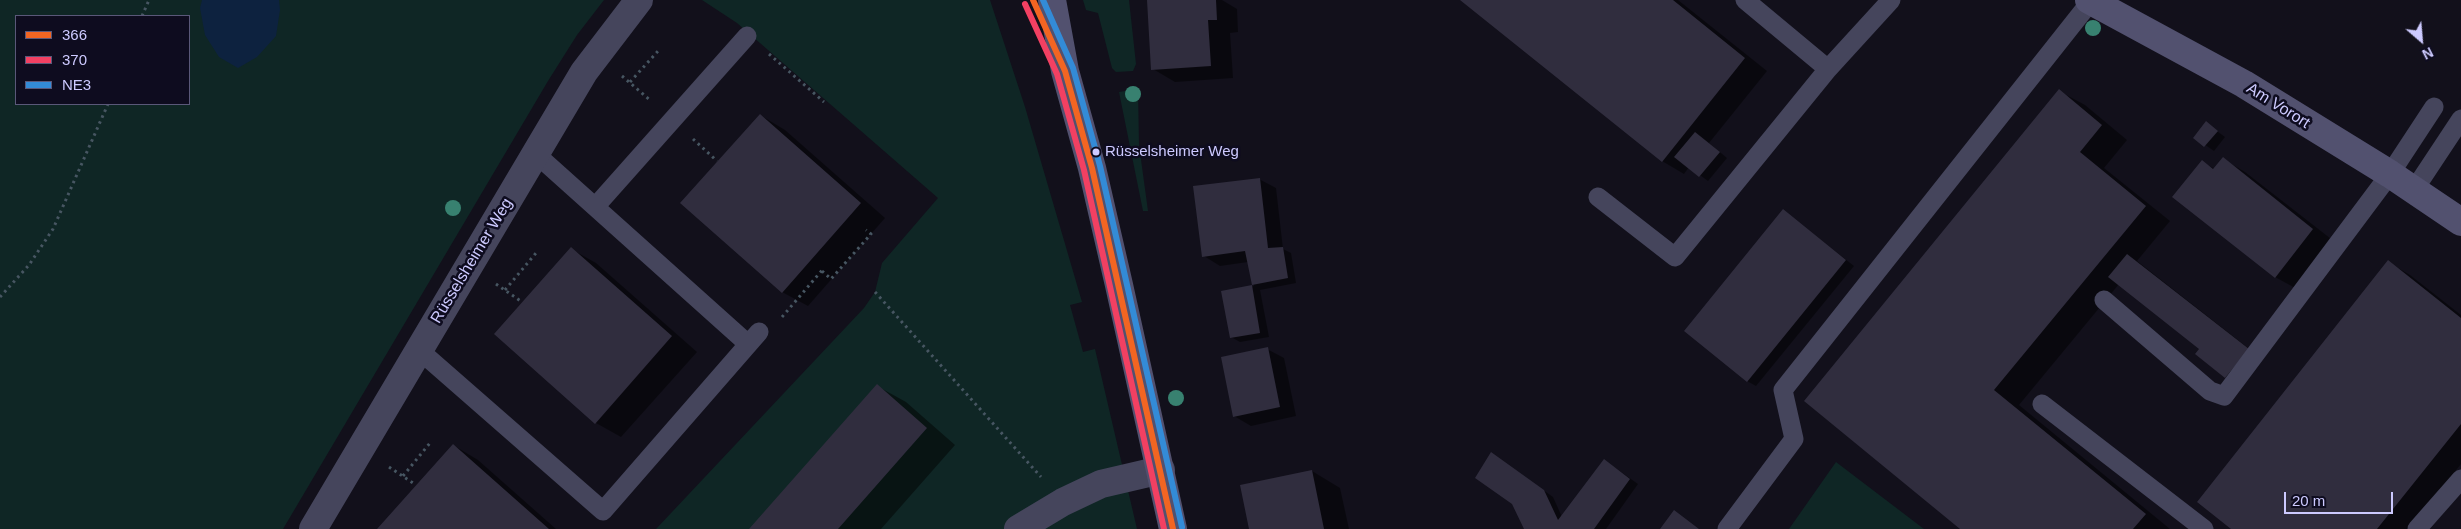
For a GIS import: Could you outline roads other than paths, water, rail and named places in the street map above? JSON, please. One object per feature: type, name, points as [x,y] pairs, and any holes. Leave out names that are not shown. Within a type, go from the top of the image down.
[{"type":"street","name":"Rüsselsheimer Weg","points":[[313,529],[596,55],[639,0]]},
{"type":"street","points":[[1033,0],[1064,71]]},
{"type":"street","points":[[1052,0],[1064,71],[1092,168],[1173,529]]},
{"type":"street","name":"Am Vorort","points":[[2090,0],[2244,84],[2390,174],[2461,222]]},
{"type":"street","points":[[1018,529],[1063,502],[1101,484],[1161,470]]},
{"type":"lane","points":[[1745,0],[1828,69]]},
{"type":"lane","points":[[1598,197],[1675,257],[1828,69],[1890,0]]},
{"type":"lane","points":[[1727,529],[1794,439],[1783,390],[2090,0]]},
{"type":"lane","points":[[595,207],[747,36]]},
{"type":"lane","points":[[2104,300],[2210,391],[2224,396],[2390,174],[2434,107]]},
{"type":"lane","points":[[2414,190],[2461,119]]},
{"type":"lane","points":[[419,350],[603,511],[754,338],[595,207],[536,154]]},
{"type":"lane","points":[[2042,404],[2204,529]]},
{"type":"lane","points":[[2417,529],[2461,479]]},
{"type":"water","points":[[202,0],[279,0],[280,10],[276,36],[257,57],[238,68],[219,57],[205,35],[200,8]]},
{"type":"place","name":"Rüsselsheimer Weg","points":[[1096,152]]}]
